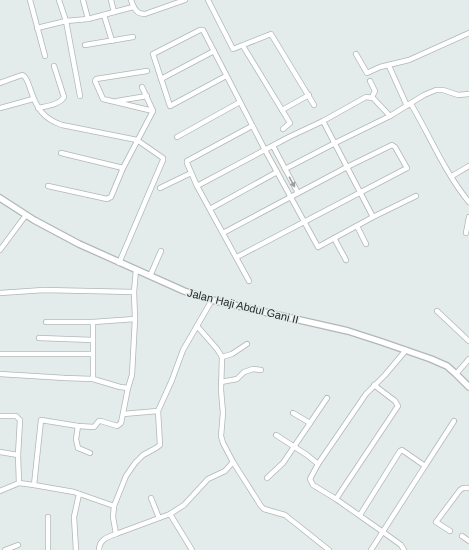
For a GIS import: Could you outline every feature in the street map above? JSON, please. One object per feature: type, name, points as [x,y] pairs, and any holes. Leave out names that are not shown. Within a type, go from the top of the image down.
[{"type":"street","points":[[30,0],[45,56]]},
{"type":"street","points":[[59,0],[66,21],[80,96]]},
{"type":"street","points":[[83,0],[88,19]]},
{"type":"street","points":[[111,0],[114,12]]},
{"type":"street","points":[[131,0],[137,13],[145,14],[183,0]]},
{"type":"street","points":[[208,0],[232,49],[234,50],[270,33],[314,105]]},
{"type":"street","points":[[38,28],[66,21],[88,19],[133,7]]},
{"type":"street","points":[[104,15],[112,41]]},
{"type":"street","points":[[226,76],[171,106],[169,105],[153,55],[154,53],[202,30],[318,247],[373,217],[416,196]]},
{"type":"street","points":[[356,54],[366,73],[380,67],[389,66],[408,60],[469,33]]},
{"type":"street","points":[[85,45],[133,37]]},
{"type":"street","points":[[243,46],[290,123],[283,128]]},
{"type":"street","points":[[161,79],[214,50]]},
{"type":"street","points":[[38,108],[56,104],[64,97],[54,66]]},
{"type":"street","points":[[389,66],[409,105],[469,202]]},
{"type":"street","points":[[147,72],[95,81],[103,99],[153,111]]},
{"type":"street","points":[[0,83],[24,76],[27,79],[33,99],[38,108],[47,118],[62,125],[137,140],[163,158],[118,263]]},
{"type":"street","points":[[370,81],[375,91],[372,97]]},
{"type":"street","points":[[142,87],[153,111]]},
{"type":"street","points":[[285,169],[390,116],[424,95],[439,89],[458,95],[469,94]]},
{"type":"street","points":[[282,110],[309,95]]},
{"type":"street","points":[[113,102],[147,96]]},
{"type":"street","points":[[197,186],[366,97],[372,97],[390,116]]},
{"type":"street","points":[[0,108],[33,99]]},
{"type":"street","points":[[176,137],[240,102]]},
{"type":"street","points":[[48,186],[107,199],[113,195],[123,168],[153,111]]},
{"type":"street","points":[[323,121],[373,217]]},
{"type":"street","points":[[249,281],[186,163],[187,161],[252,126]]},
{"type":"street","points":[[224,232],[347,167],[393,145],[407,168],[237,257]]},
{"type":"street","points":[[273,146],[298,193]]},
{"type":"street","points":[[61,154],[123,168]]},
{"type":"street","points":[[452,176],[469,166]]},
{"type":"street","points":[[210,209],[277,172]]},
{"type":"street","points":[[160,188],[190,173]]},
{"type":"street","name":"Jalan Haji Abdul Gani II","points":[[0,199],[79,244],[118,263],[184,291],[212,300],[348,331],[406,350],[447,366],[469,388]]},
{"type":"street","points":[[0,250],[26,215]]},
{"type":"street","points":[[466,233],[469,217]]},
{"type":"street","points":[[357,226],[366,244]]},
{"type":"street","points":[[334,238],[346,260]]},
{"type":"street","points":[[150,276],[161,251]]},
{"type":"street","points":[[34,485],[40,422],[43,420],[94,427],[99,421],[117,426],[121,422],[132,375],[136,270]]},
{"type":"street","points":[[0,293],[44,290],[134,292]]},
{"type":"street","points":[[116,534],[113,516],[114,506],[118,494],[132,465],[160,445],[158,411],[183,350],[212,300]]},
{"type":"street","points":[[437,311],[469,341]]},
{"type":"street","points":[[46,322],[93,322],[134,319]]},
{"type":"street","points":[[93,322],[93,378]]},
{"type":"street","points":[[197,326],[222,357],[221,382],[223,413],[221,436],[233,462],[260,506],[264,509],[285,515],[329,550]]},
{"type":"street","points":[[39,338],[93,340]]},
{"type":"street","points":[[222,357],[232,354],[247,344]]},
{"type":"street","points":[[404,550],[401,544],[360,515],[313,485],[310,479],[318,464],[349,418],[374,385],[385,375],[406,350]]},
{"type":"street","points":[[0,354],[93,354]]},
{"type":"street","points":[[456,374],[469,359]]},
{"type":"street","points":[[221,382],[236,379],[244,372],[253,369],[261,370]]},
{"type":"street","points":[[0,374],[65,378],[93,378],[120,387],[128,388]]},
{"type":"street","points":[[336,499],[398,406],[398,404],[374,385]]},
{"type":"street","points":[[268,478],[283,463],[327,398]]},
{"type":"street","points":[[123,414],[158,411]]},
{"type":"street","points":[[293,413],[310,423]]},
{"type":"street","points":[[0,416],[16,416],[20,420],[18,455],[19,483]]},
{"type":"street","points":[[371,550],[454,421]]},
{"type":"street","points":[[78,426],[76,439],[78,448],[90,453]]},
{"type":"street","points":[[276,435],[318,464]]},
{"type":"street","points":[[360,515],[400,451],[402,450],[425,466]]},
{"type":"street","points":[[0,452],[18,455]]},
{"type":"street","points":[[99,550],[101,542],[106,538],[170,514],[184,505],[208,479],[225,471],[233,462]]},
{"type":"street","points":[[0,491],[19,483],[74,492],[114,506]]},
{"type":"street","points":[[450,531],[436,522],[460,490],[463,488],[469,488]]},
{"type":"street","points":[[76,550],[74,517],[79,494]]},
{"type":"street","points":[[151,498],[159,518]]},
{"type":"street","points":[[170,514],[192,550]]},
{"type":"street","points":[[48,517],[48,550]]},
{"type":"street","points":[[462,536],[469,541]]},
{"type":"street","points":[[6,550],[18,545]]}]
